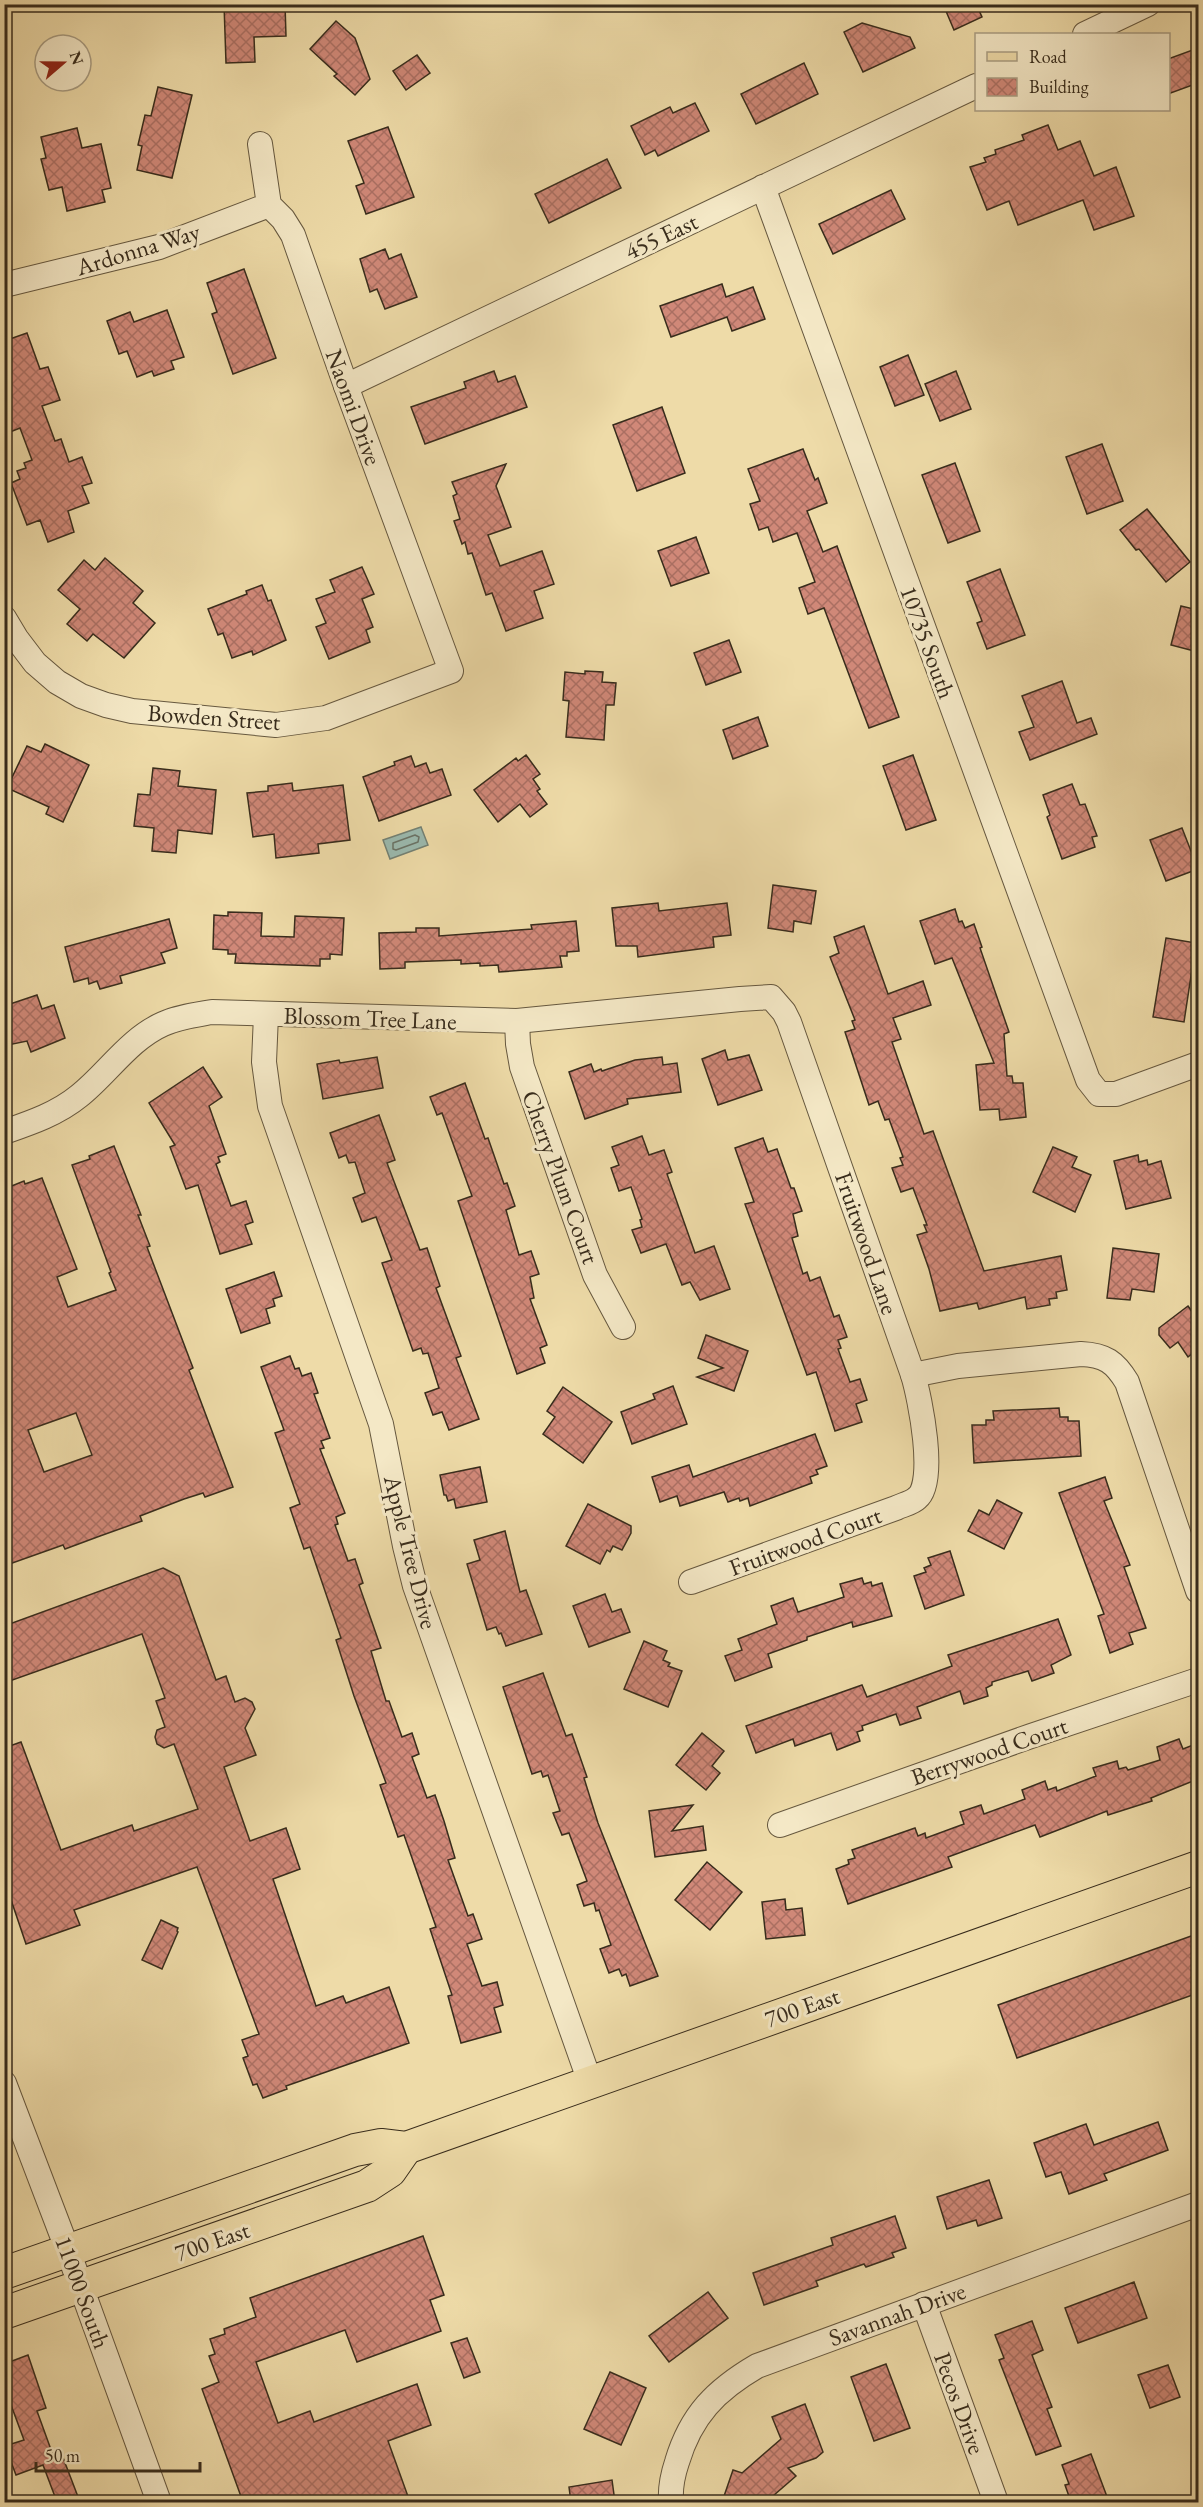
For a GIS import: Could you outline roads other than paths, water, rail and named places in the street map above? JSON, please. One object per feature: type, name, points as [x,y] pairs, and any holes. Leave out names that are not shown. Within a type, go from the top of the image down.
[{"type":"main road","name":"700 East","points":[[4,2273],[355,2150],[381,2145],[406,2148],[1198,1867]]},
{"type":"main road","name":"700 East","points":[[4,2313],[368,2186],[390,2171],[406,2148]]},
{"type":"street","points":[[1087,33],[1148,4]]},
{"type":"street","name":"455 East","points":[[346,386],[975,86]]},
{"type":"street","points":[[260,144],[269,205]]},
{"type":"street","name":"10735 South","points":[[763,188],[1084,1070],[1093,1088],[1099,1094],[1116,1094],[1198,1064]]},
{"type":"street","name":"Ardonna Way","points":[[4,285],[150,249],[269,205]]},
{"type":"street","name":"Naomi Drive","points":[[269,205],[283,219],[293,235],[451,671]]},
{"type":"street","name":"Bowden Street","points":[[4,618],[29,654],[57,682],[81,696],[132,711],[276,725],[326,718],[451,671]]},
{"type":"street","name":"Blossom Tree Lane","points":[[4,1132],[56,1112],[78,1097],[139,1039],[162,1024],[186,1016],[212,1012],[517,1021],[771,998]]},
{"type":"street","name":"Fruitwood Lane","points":[[771,998],[778,1004],[789,1022],[914,1375],[922,1409],[926,1472],[925,1485],[918,1498]]},
{"type":"street","name":"Apple Tree Drive","points":[[266,1015],[264,1062],[270,1106],[375,1404],[415,1586],[590,2082]]},
{"type":"street","name":"Cherry Plum Court","points":[[517,1021],[518,1044],[525,1078],[596,1275],[623,1327]]},
{"type":"street","points":[[914,1375],[958,1366],[1081,1354],[1095,1354],[1109,1359],[1127,1382],[1198,1590]]},
{"type":"street","name":"Fruitwood Court","points":[[691,1582],[918,1498]]},
{"type":"street","name":"Berrywood Court","points":[[780,1825],[1031,1736],[1198,1680]]},
{"type":"street","name":"11000 South","points":[[4,2083],[159,2502]]},
{"type":"street","name":"Savannah Drive","points":[[671,2502],[675,2468],[682,2443],[694,2420],[731,2381],[757,2366],[1198,2204]]},
{"type":"street","name":"Pecos Drive","points":[[924,2304],[996,2502]]},
{"type":"water","points":[[421,827],[428,845],[390,859],[383,840]]},
{"type":"tram line","points":[[4,9],[13,4]]}]
